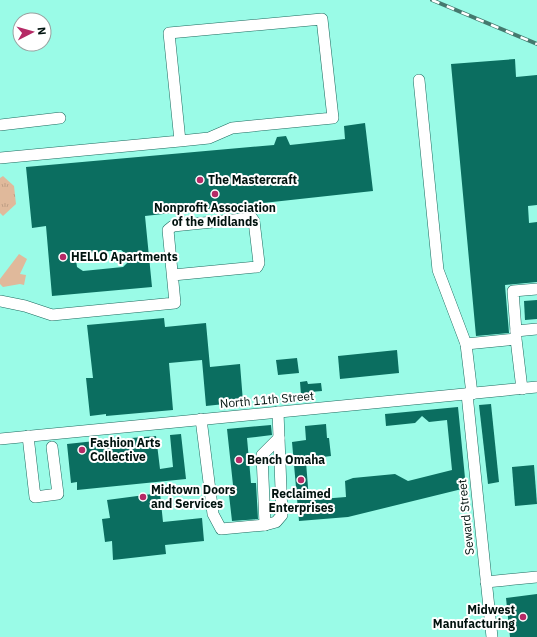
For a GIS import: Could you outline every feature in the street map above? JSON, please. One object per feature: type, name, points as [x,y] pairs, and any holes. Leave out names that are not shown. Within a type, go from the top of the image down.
[{"type":"street","points":[[0,158],[180,141],[209,138],[232,128],[333,118],[322,19],[169,33],[180,141]]},
{"type":"street","name":"Seward Street","points":[[419,80],[438,270],[466,344],[492,637]]},
{"type":"street","points":[[0,125],[60,118]]},
{"type":"street","points":[[0,301],[25,306],[52,315],[175,303],[168,230],[173,226],[252,218],[254,221],[259,263],[257,267],[173,275]]},
{"type":"street","points":[[522,389],[513,291],[537,289]]},
{"type":"street","points":[[466,344],[516,335],[537,329]]},
{"type":"street","name":"North 11th Street","points":[[0,439],[537,387]]},
{"type":"street","points":[[201,419],[213,514],[221,529],[265,525],[276,522],[282,515],[278,412]]},
{"type":"street","points":[[28,436],[35,497],[58,494],[52,447]]},
{"type":"street","points":[[265,525],[262,455],[279,438]]},
{"type":"street","points":[[486,582],[537,577]]},
{"type":"green space","points":[[3,176],[14,186],[16,204],[3,216],[0,213],[0,178]]},
{"type":"green space","points":[[19,254],[27,259],[20,274],[26,275],[24,285],[20,284],[3,287],[0,284],[0,279]]},
{"type":"building","points":[[515,59],[516,77],[537,75],[537,205],[528,206],[529,223],[537,222],[537,282],[505,285],[509,333],[476,336],[451,64]]},
{"type":"building","name":"The Mastercraft","points":[[365,123],[373,191],[145,216],[152,287],[52,296],[46,226],[32,228],[26,167],[274,145],[277,137],[286,136],[290,145],[345,139],[344,126]],"holes":[[[121,250],[127,255],[128,262],[123,267],[83,271],[77,267],[76,260],[81,254]]]},
{"type":"building","points":[[537,300],[537,319],[525,320],[524,301]]},
{"type":"building","points":[[164,318],[165,327],[206,323],[210,367],[240,364],[243,402],[206,406],[202,360],[169,363],[173,410],[90,416],[86,378],[93,378],[87,325]]},
{"type":"building","points":[[397,350],[399,373],[340,379],[338,356]]},
{"type":"building","points":[[297,358],[299,373],[278,375],[276,360]]},
{"type":"building","points":[[307,381],[308,384],[321,383],[322,391],[310,392],[310,394],[301,395],[300,382]]},
{"type":"building","points":[[491,404],[499,482],[488,484],[479,405]]},
{"type":"building","points":[[458,407],[466,488],[348,517],[299,521],[292,442],[306,440],[305,426],[326,424],[331,456],[323,457],[323,459],[313,459],[313,461],[306,462],[309,500],[346,497],[345,481],[353,478],[395,474],[408,481],[452,470],[447,420],[429,422],[422,416],[415,423],[386,426],[385,414]]},
{"type":"building","name":"Bench Omaha","points":[[271,425],[272,435],[247,438],[251,483],[256,483],[258,519],[232,521],[228,486],[233,485],[227,429]]},
{"type":"building","points":[[181,434],[186,479],[77,490],[77,482],[71,483],[67,444],[95,441],[96,449],[132,445],[131,438],[156,436],[160,469],[173,467],[170,435]]},
{"type":"building","points":[[534,465],[537,504],[515,506],[512,467]]},
{"type":"building","points":[[160,493],[163,522],[202,518],[204,541],[165,545],[166,554],[113,560],[112,541],[105,542],[102,519],[110,518],[107,500]]},
{"type":"building","name":"Midwest Manufacturing","points":[[537,594],[537,637],[510,637],[506,598]]},
{"type":"railway","points":[[432,0],[537,44]]},
{"type":"place","name":"The Mastercraft","points":[[200,180]]},
{"type":"place","name":"Nonprofit Association of the Midlands","points":[[215,194]]},
{"type":"place","name":"HELLO Apartments","points":[[63,257]]},
{"type":"place","name":"Fashion Arts Collective","points":[[82,450]]},
{"type":"place","name":"Bench Omaha","points":[[239,460]]},
{"type":"place","name":"Reclaimed Enterprises","points":[[301,480]]},
{"type":"place","name":"Midtown Doors and Services","points":[[143,497]]},
{"type":"place","name":"Midwest Manufacturing","points":[[523,617]]}]
